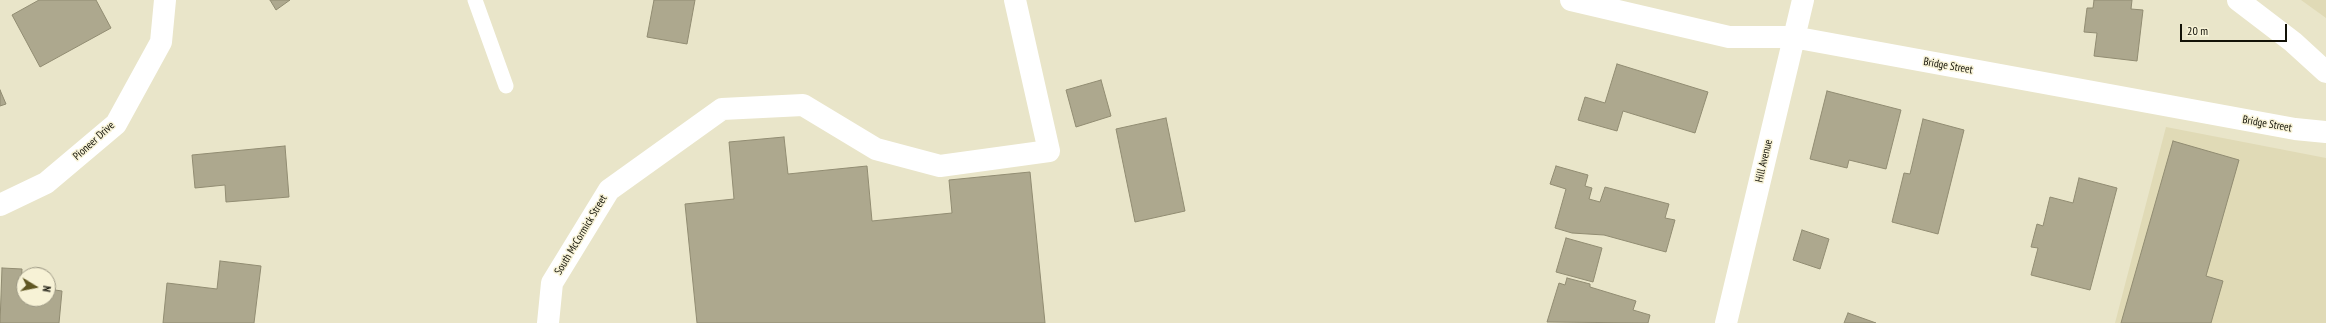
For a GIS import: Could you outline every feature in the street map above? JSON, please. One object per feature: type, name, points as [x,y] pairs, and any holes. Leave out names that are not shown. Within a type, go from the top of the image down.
[{"type":"street","name":"Pioneer Drive","points":[[0,205],[46,183],[116,124],[161,42],[165,0]]},
{"type":"street","name":"South McCormick Street","points":[[548,323],[552,283],[609,190],[722,109],[802,106],[876,149],[940,166],[1049,151],[1015,0]]},
{"type":"street","name":"Bridge Street","points":[[1571,0],[1729,37],[1793,37],[2295,129],[2326,132]]},
{"type":"street","name":"Hill Avenue","points":[[1726,323],[1803,0]]},
{"type":"street","points":[[2238,0],[2293,42],[2326,72]]},
{"type":"lane","points":[[475,0],[506,86]]},
{"type":"shaded area","points":[[2301,0],[2326,0],[2326,18]]},
{"type":"shaded area","points":[[2166,127],[2326,158],[2326,323],[2115,323]]},
{"type":"building","points":[[39,0],[96,0],[111,28],[40,67],[12,15]]},
{"type":"building","points":[[270,0],[290,0],[276,10]]},
{"type":"building","points":[[654,0],[695,0],[687,44],[647,37]]},
{"type":"building","points":[[2094,0],[2132,0],[2131,9],[2143,10],[2137,61],[2094,56],[2097,33],[2084,32],[2087,8],[2093,8]]},
{"type":"building","points":[[1617,64],[1708,92],[1695,133],[1623,111],[1617,131],[1578,120],[1585,97],[1605,103]]},
{"type":"building","points":[[1101,80],[1111,116],[1076,127],[1066,90]]},
{"type":"building","points":[[0,90],[6,104],[0,106]]},
{"type":"building","points":[[1827,91],[1901,110],[1886,169],[1849,160],[1847,168],[1810,159]]},
{"type":"building","points":[[1166,118],[1185,211],[1135,222],[1116,129]]},
{"type":"building","points":[[1923,119],[1964,130],[1938,234],[1892,222],[1904,173],[1910,174]]},
{"type":"building","points":[[784,137],[788,174],[867,166],[872,221],[952,213],[949,180],[1030,172],[1045,323],[697,323],[685,204],[734,199],[729,142]]},
{"type":"building","points":[[2173,141],[2239,160],[2206,276],[2223,281],[2211,323],[2121,323]]},
{"type":"building","points":[[285,146],[289,197],[226,202],[225,185],[195,188],[192,155]]},
{"type":"building","points":[[1556,166],[1588,175],[1585,186],[1592,188],[1589,199],[1600,202],[1605,187],[1669,204],[1665,218],[1675,220],[1666,252],[1604,235],[1572,233],[1555,228],[1566,189],[1550,184]]},
{"type":"building","points":[[2079,178],[2117,188],[2090,290],[2031,275],[2038,248],[2031,247],[2037,224],[2043,226],[2050,197],[2073,203]]},
{"type":"building","points":[[1802,230],[1829,239],[1820,269],[1793,260]]},
{"type":"building","points":[[1566,238],[1602,248],[1593,282],[1556,272]]},
{"type":"building","points":[[220,261],[261,266],[254,323],[163,323],[167,283],[217,289]]},
{"type":"building","points":[[2,268],[16,269],[16,307],[56,307],[56,290],[62,291],[59,323],[0,323]]},
{"type":"building","points":[[1567,278],[1590,284],[1590,287],[1636,301],[1633,310],[1650,315],[1648,323],[1547,322],[1559,283],[1565,285]]},
{"type":"building","points":[[1848,313],[1876,323],[1844,323]]}]
